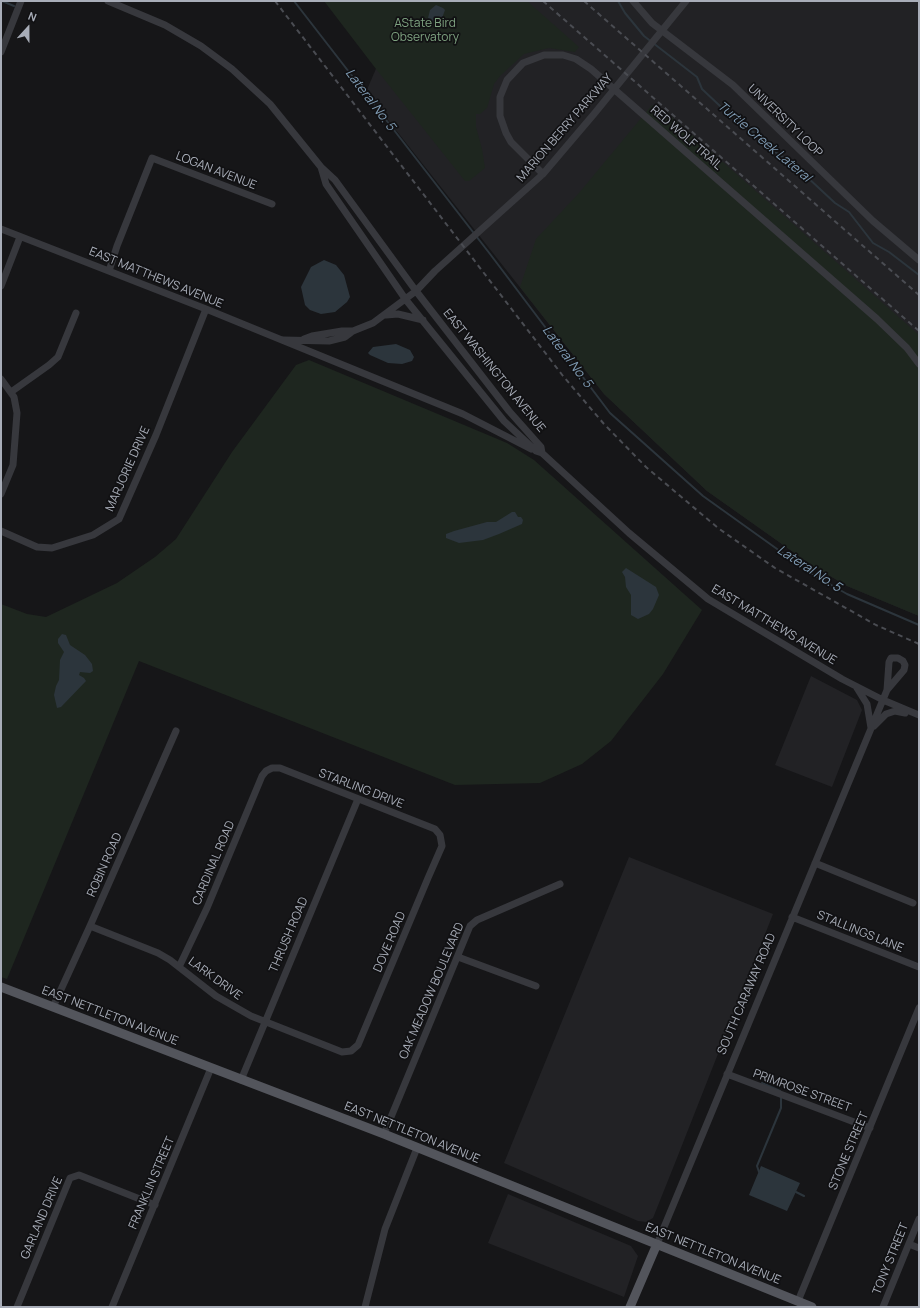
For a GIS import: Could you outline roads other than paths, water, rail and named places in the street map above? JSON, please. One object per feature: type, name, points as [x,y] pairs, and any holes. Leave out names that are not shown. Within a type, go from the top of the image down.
[{"type":"main road","name":"EAST NETTLETON AVENUE","points":[[1,987],[384,1134],[812,1307]]},
{"type":"main road","name":"SOUTH CARAWAY ROAD","points":[[630,1307],[657,1244]]},
{"type":"street","points":[[1,52],[22,1]]},
{"type":"street","name":"EAST WASHINGTON AVENUE","points":[[108,1],[183,35],[232,69],[270,104],[321,167],[335,180],[416,291],[509,412],[541,447],[539,452],[504,421],[406,300],[326,184],[321,167]]},
{"type":"street","name":"UNIVERSITY LOOP","points":[[633,1],[652,23],[733,85],[873,221],[919,260]]},
{"type":"street","name":"MARION BERRY PARKWAY","points":[[416,291],[435,271],[543,174],[686,1]]},
{"type":"street","name":"RED WOLF TRAIL","points":[[543,174],[511,142],[506,134],[500,116],[500,97],[507,80],[523,63],[544,55],[563,55],[576,59],[591,69],[877,319],[907,348],[919,364]]},
{"type":"street","name":"LOGAN AVENUE","points":[[109,271],[117,246],[152,158],[272,204]]},
{"type":"street","name":"EAST MATTHEWS AVENUE","points":[[1,229],[206,309],[280,340],[304,339],[311,342],[329,341],[345,337],[386,315],[416,291]]},
{"type":"street","points":[[1,286],[20,236]]},
{"type":"street","name":"MARJORIE DRIVE","points":[[1,531],[37,547],[52,548],[93,535],[119,519],[156,435],[206,309]]},
{"type":"street","points":[[11,392],[58,357],[76,313]]},
{"type":"street","points":[[386,315],[398,314],[423,320]]},
{"type":"street","points":[[280,340],[463,414],[539,452]]},
{"type":"street","points":[[1,378],[11,392],[17,413],[13,461],[1,494]]},
{"type":"street","name":"EAST MATTHEWS AVENUE","points":[[539,452],[629,533],[708,599],[740,620],[853,685],[918,715]]},
{"type":"street","points":[[853,685],[860,692],[867,704],[871,730]]},
{"type":"street","name":"SOUTH CARAWAY ROAD","points":[[657,1244],[887,690]]},
{"type":"street","points":[[871,730],[886,714],[895,711],[918,715]]},
{"type":"street","name":"ROBIN ROAD","points":[[53,1007],[176,731]]},
{"type":"street","name":"STARLING DRIVE","points":[[270,769],[280,768],[435,829],[441,837]]},
{"type":"street","name":"CARDINAL ROAD","points":[[179,967],[207,908],[262,776],[270,769]]},
{"type":"street","name":"THRUSH ROAD","points":[[241,1080],[358,799]]},
{"type":"street","name":"DOVE ROAD","points":[[351,1051],[358,1045],[371,1016],[442,846],[441,837]]},
{"type":"street","points":[[815,863],[913,903]]},
{"type":"street","name":"OAK MEADOW BOULEVARD","points":[[384,1134],[470,926],[477,920],[560,884]]},
{"type":"street","name":"STALLINGS LANE","points":[[792,917],[919,967]]},
{"type":"street","name":"LARK DRIVE","points":[[90,926],[144,947],[179,967],[232,1007],[342,1052],[351,1051]]},
{"type":"street","points":[[458,957],[536,986]]},
{"type":"street","name":"STONE STREET","points":[[798,1301],[919,1008]]},
{"type":"street","name":"FRANKLIN STREET","points":[[112,1307],[211,1068]]},
{"type":"street","name":"PRIMROSE STREET","points":[[727,1074],[870,1128]]},
{"type":"street","points":[[365,1307],[385,1229],[417,1148]]},
{"type":"street","name":"GARLAND DRIVE","points":[[17,1307],[70,1178],[79,1175],[155,1204]]},
{"type":"street","name":"TONY STREET","points":[[883,1307],[919,1219]]},
{"type":"street","points":[[909,1244],[919,1248]]},
{"type":"waterway","points":[[2,1],[14,6]]},
{"type":"waterway","name":"Lateral No. 5","points":[[294,1],[490,254],[610,413],[703,496],[812,574],[847,594],[919,625]]},
{"type":"waterway","name":"Turtle Creek Lateral","points":[[618,1],[625,13],[644,36],[697,77],[702,89],[720,106],[749,127],[763,144],[792,163],[835,203],[849,212],[873,243],[889,252],[919,275]]},
{"type":"waterway","points":[[762,1083],[780,1091]]},
{"type":"waterway","points":[[759,1172],[757,1166],[781,1108],[781,1097]]},
{"type":"waterway","points":[[796,1192],[804,1196]]},
{"type":"railway","points":[[275,1],[563,376],[604,424],[646,467],[718,528],[775,568],[876,625],[919,644]]},
{"type":"railway","points":[[543,1],[919,331]]},
{"type":"railway","points":[[584,1],[919,295]]},
{"type":"park label","name":"AState Bird Observatory","points":[[425,31]]}]
